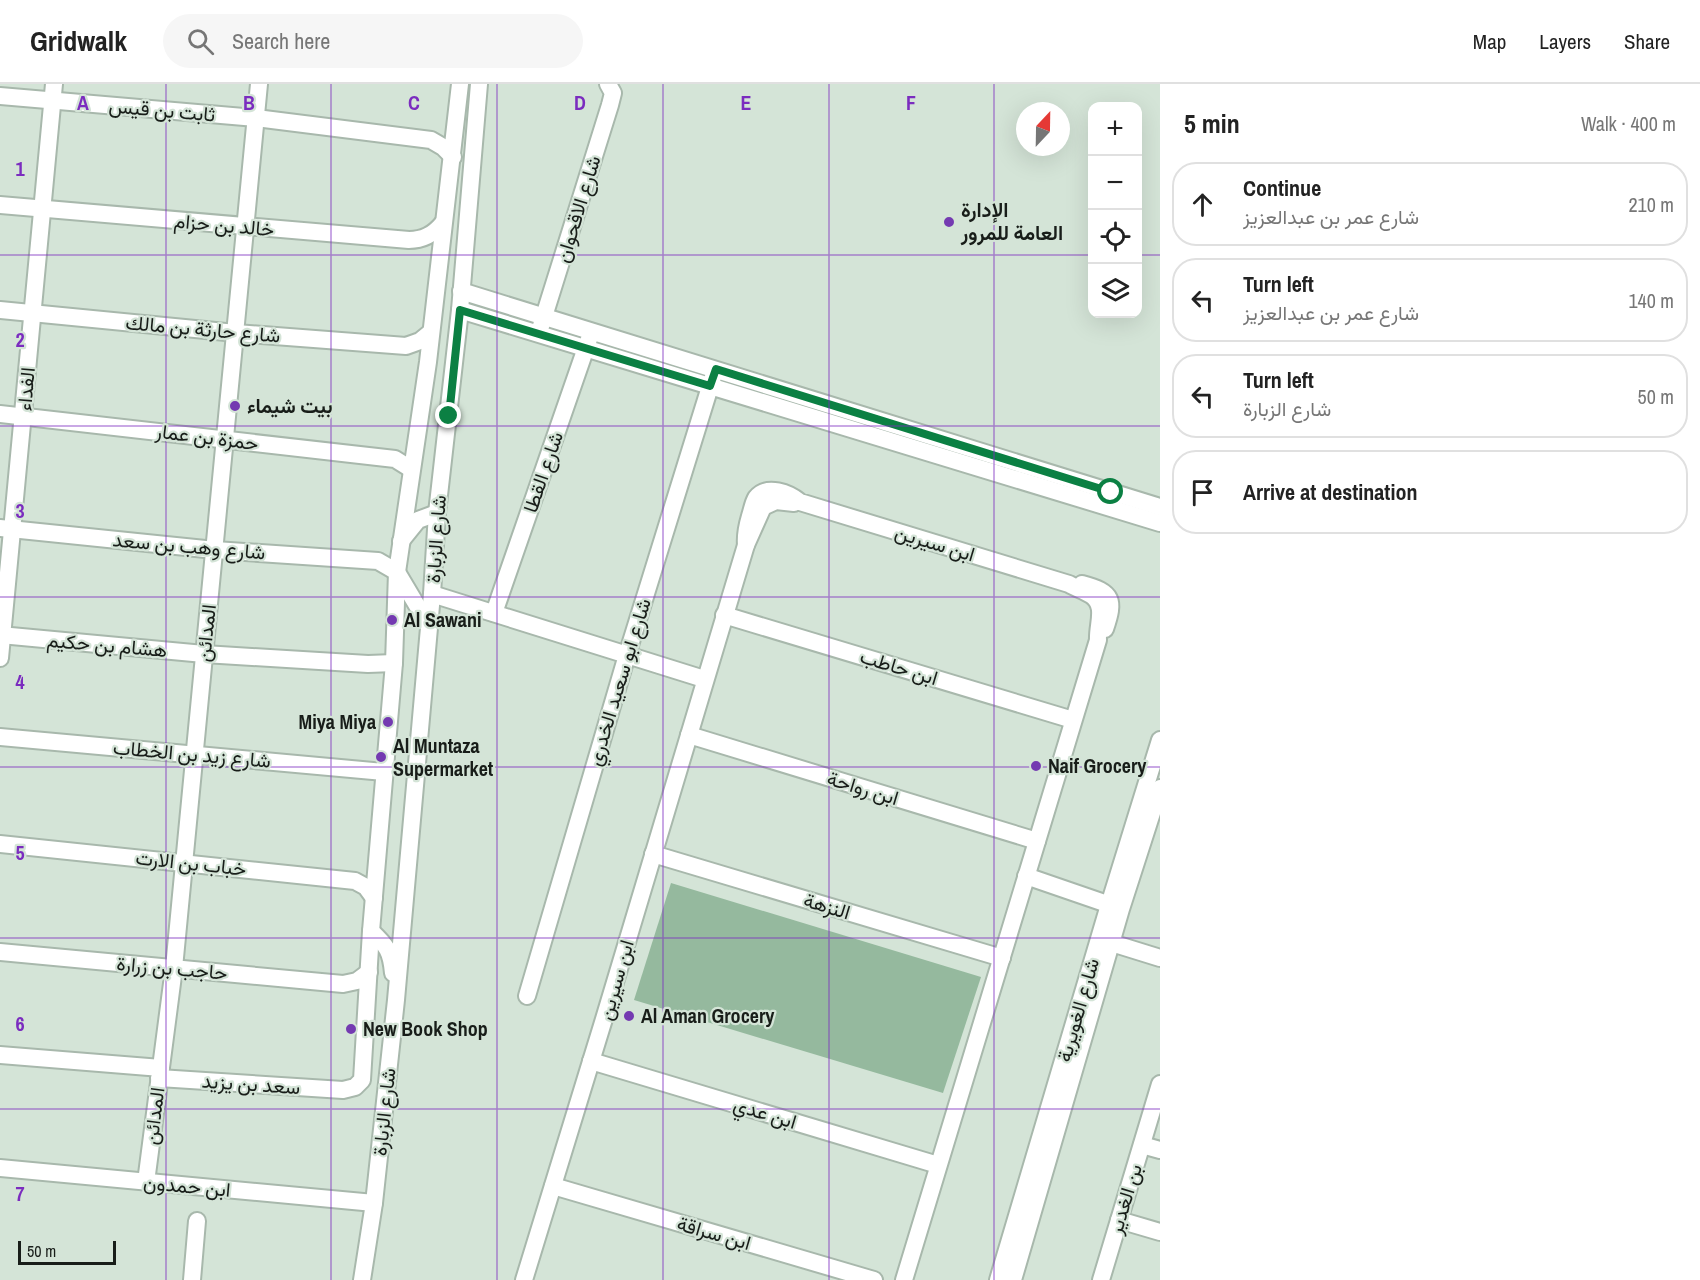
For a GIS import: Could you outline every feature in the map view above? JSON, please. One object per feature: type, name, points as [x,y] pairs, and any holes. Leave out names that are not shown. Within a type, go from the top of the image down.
[{"type":"street","name":"المدائن","points":[[146,1182],[174,968],[259,84]]},
{"type":"street","name":"شارع الزبارة","points":[[343,1090],[355,1087],[362,1080],[371,931],[394,663],[397,572],[428,362],[442,223],[453,157],[460,84]]},
{"type":"street","name":"شارع الزبارة","points":[[362,1280],[374,1203],[396,1000],[432,594],[437,513],[462,291],[479,84]]},
{"type":"street","name":"شارع الاقحوان","points":[[538,334],[610,105],[613,93],[608,84]]},
{"type":"street","name":"ثابت بن قيس","points":[[0,96],[53,92],[431,140]]},
{"type":"street","name":"الفداء","points":[[0,658],[6,529],[23,416],[53,92]]},
{"type":"street","points":[[431,140],[446,134],[456,123]]},
{"type":"street","points":[[431,140],[453,157]]},
{"type":"street","name":"خالد بن حزام","points":[[0,205],[409,240],[424,238],[442,223]]},
{"type":"street","points":[[462,291],[1160,507]]},
{"type":"street","name":"شارع حارثة بن مالك","points":[[0,310],[236,333],[406,346]]},
{"type":"street","points":[[460,310],[1160,523]]},
{"type":"street","name":"شارع القطا","points":[[494,614],[591,331]]},
{"type":"street","points":[[406,346],[420,341],[431,332]]},
{"type":"street","points":[[406,346],[419,352],[428,362]]},
{"type":"street","name":"شارع ابو سعيد الخدري","points":[[527,996],[627,655],[716,369]]},
{"type":"street","name":"حمزة بن عمار","points":[[0,414],[395,459],[411,470]]},
{"type":"street","name":"ابن سيرين","points":[[524,1280],[746,545],[760,511],[767,504],[776,501],[800,502],[1069,584],[1082,584],[1101,590],[1111,600],[1111,613],[1105,630],[1098,640],[1073,720],[904,1280]]},
{"type":"street","points":[[378,561],[391,552],[418,520],[437,513]]},
{"type":"street","name":"شارع وهب بن سعد","points":[[6,529],[214,550],[378,561],[397,572],[428,624]]},
{"type":"street","points":[[432,594],[704,679]]},
{"type":"street","name":"ابن حاطب","points":[[724,615],[1073,720]]},
{"type":"street","name":"هشام بن حكيم","points":[[1,635],[204,654],[368,664],[394,663]]},
{"type":"street","name":"ابن رواحة","points":[[689,735],[1037,841]]},
{"type":"street","name":"شارع زيد بن الخطاب","points":[[0,737],[384,772]]},
{"type":"street","name":"شارع الغويرية","points":[[1013,1280],[1024,1219],[1106,941],[1160,740]]},
{"type":"street","name":"شارع الغويرية","points":[[1115,907],[1160,788]]},
{"type":"street","name":"خباب بن الارت","points":[[0,844],[355,881],[366,887],[374,898]]},
{"type":"street","name":"النزهة","points":[[653,854],[1002,958]]},
{"type":"street","points":[[1026,876],[1115,907]]},
{"type":"street","points":[[371,931],[387,946],[391,957],[396,1000]]},
{"type":"street","points":[[1106,941],[1160,958]]},
{"type":"street","name":"حاجب بن زرارة","points":[[0,952],[343,984],[368,1001]]},
{"type":"street","points":[[343,984],[357,981],[369,972]]},
{"type":"street","name":"سعد بن يزيد","points":[[0,1055],[343,1090]]},
{"type":"street","name":"ابن عدي","points":[[591,1061],[938,1165]]},
{"type":"street","name":"بن الغدير","points":[[1101,1280],[1160,1084]]},
{"type":"street","points":[[1142,1145],[1160,1150]]},
{"type":"street","name":"ابن حمدون","points":[[0,1168],[374,1203]]},
{"type":"street","name":"ابن سراقة","points":[[553,1186],[874,1280]]},
{"type":"street","name":"شارع الغويرية","points":[[998,1280],[1024,1219]]},
{"type":"street","points":[[1119,1220],[1160,1232]]},
{"type":"street","points":[[192,1280],[197,1221]]},
{"type":"green space","points":[[671,883],[981,977],[943,1093],[634,1000]]},
{"type":"place","name":"الإدارة العامة للمرور","points":[[949,222]]},
{"type":"place","name":"بيت شيماء","points":[[235,406]]},
{"type":"place","name":"Al Sawani","points":[[392,620]]},
{"type":"place","name":"Miya Miya","points":[[388,722]]},
{"type":"place","name":"Al Muntaza Supermarket","points":[[381,757]]},
{"type":"place","name":"Naif Grocery","points":[[1036,766]]},
{"type":"place","name":"Al Aman Grocery","points":[[629,1016]]},
{"type":"place","name":"New Book Shop","points":[[351,1029]]},
{"type":"route","points":[[449,416],[460,310],[710,386],[716,369],[1111,492]]}]
